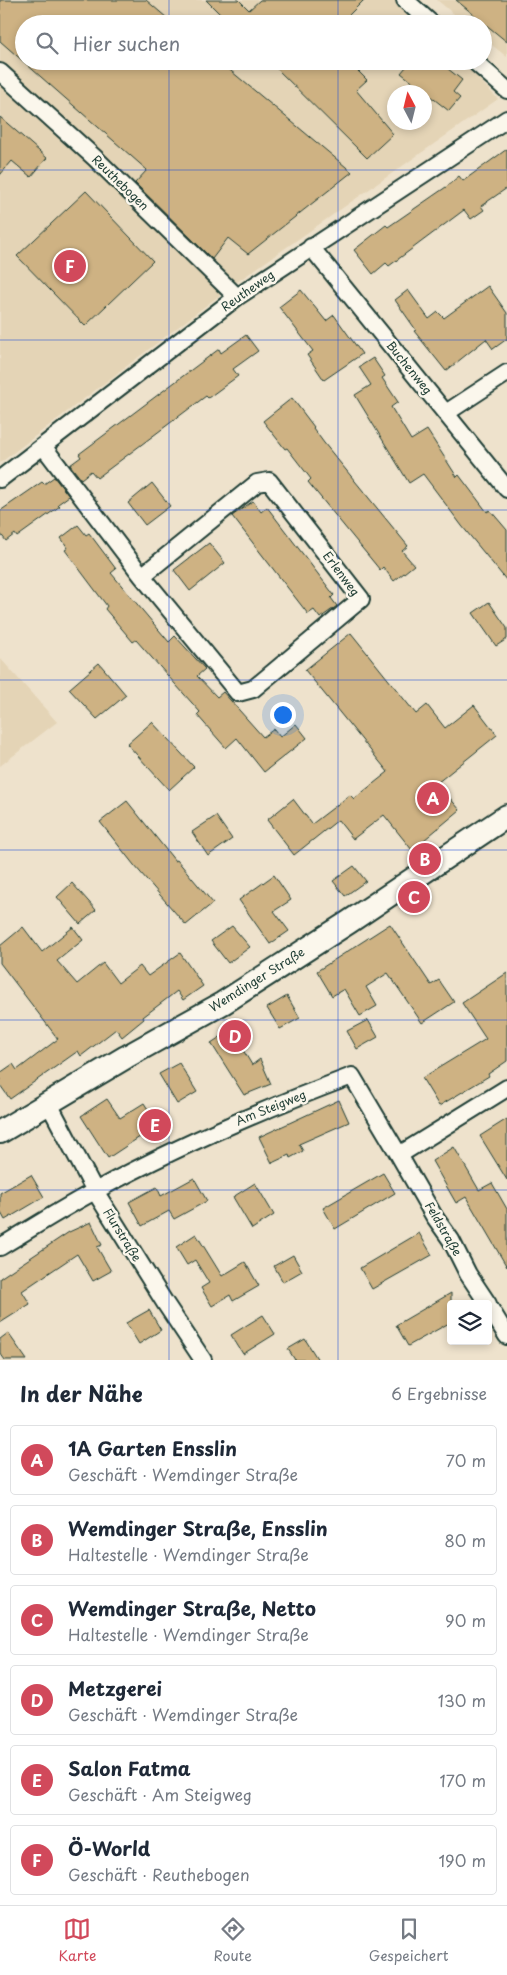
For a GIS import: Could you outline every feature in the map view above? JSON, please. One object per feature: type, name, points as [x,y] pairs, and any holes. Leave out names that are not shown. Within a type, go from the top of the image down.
[{"type":"main road","name":"Wemdinger Straße","points":[[0,1132],[50,1104],[126,1057],[223,1003],[349,922],[507,816]]},
{"type":"street","points":[[405,0],[422,15]]},
{"type":"street","points":[[484,70],[507,90]]},
{"type":"street","name":"Reuthebogen","points":[[0,72],[95,158],[237,297]]},
{"type":"street","name":"Reutheweg","points":[[0,479],[237,297],[507,119]]},
{"type":"street","name":"Buchenweg","points":[[311,247],[507,489]]},
{"type":"street","points":[[446,413],[507,373]]},
{"type":"street","name":"Erlenweg","points":[[43,446],[142,576],[238,693],[253,688],[361,599],[269,481],[257,483],[142,576]]},
{"type":"street","name":"Am Steigweg","points":[[0,1247],[94,1191],[245,1117],[352,1076],[399,1155]]},
{"type":"street","points":[[399,1155],[507,1088]]},
{"type":"street","name":"Flurstraße","points":[[50,1104],[94,1191],[169,1311],[203,1360]]},
{"type":"street","name":"Feldstraße","points":[[399,1155],[434,1216],[451,1240],[468,1274],[485,1300]]},
{"type":"street","name":"Feldstraße","points":[[492,1311],[507,1336]]},
{"type":"shaded area","points":[[0,0],[422,0],[414,15],[15,15],[15,70],[470,70],[498,99],[237,282],[0,463]]},
{"type":"shaded area","points":[[437,0],[507,0],[507,57],[492,45],[492,15],[455,15]]},
{"type":"shaded area","points":[[0,658],[57,722],[0,766]]},
{"type":"building","points":[[0,0],[146,0],[164,15],[15,15],[15,54],[0,41]]},
{"type":"building","points":[[206,0],[239,0],[249,10],[260,0],[364,0],[349,15],[221,15]]},
{"type":"building","points":[[456,0],[507,0],[507,42],[492,30],[492,15],[474,15]]},
{"type":"building","points":[[33,70],[230,70],[352,172],[248,254],[228,238],[212,259],[135,183],[147,170]]},
{"type":"building","points":[[278,70],[357,70],[367,80],[356,90],[387,127],[387,130],[393,134],[367,158]]},
{"type":"building","points":[[404,70],[449,70],[462,80],[453,92],[460,98],[449,111],[432,98],[432,85],[416,85],[401,73]]},
{"type":"building","points":[[0,117],[47,158],[31,177],[12,161],[0,175]]},
{"type":"building","points":[[507,149],[507,188],[481,206],[484,210],[471,219],[464,210],[389,266],[386,263],[373,274],[354,250],[386,225],[388,227],[459,176],[463,181]]},
{"type":"building","points":[[86,191],[153,261],[85,326],[17,256]]},
{"type":"building","points":[[488,286],[507,313],[507,339],[493,349],[486,339],[446,371],[414,331],[416,330],[395,300],[408,290],[429,319],[438,312],[444,318]]},
{"type":"building","points":[[301,290],[326,321],[334,315],[362,354],[324,380],[307,355],[313,351],[279,307]]},
{"type":"building","points":[[246,335],[258,351],[233,369],[238,376],[208,398],[206,396],[97,478],[91,471],[81,479],[70,465],[81,457],[79,454],[219,349],[221,353]]},
{"type":"building","points":[[373,358],[385,376],[382,378],[398,402],[391,407],[411,440],[427,430],[457,477],[459,475],[487,512],[490,510],[507,530],[507,581],[423,474],[409,483],[355,395],[371,385],[359,367]]},
{"type":"building","points":[[292,398],[324,443],[408,546],[402,551],[414,565],[394,581],[383,567],[380,570],[308,482],[311,479],[263,421]]},
{"type":"building","points":[[54,477],[69,496],[58,504],[60,506],[17,537],[15,534],[6,541],[0,533],[0,511],[42,482],[44,484]]},
{"type":"building","points":[[152,483],[170,506],[145,525],[128,503]]},
{"type":"building","points":[[253,501],[261,512],[267,507],[334,595],[331,598],[337,606],[320,618],[314,610],[308,614],[232,516]]},
{"type":"building","points":[[78,525],[86,535],[89,533],[116,569],[111,573],[169,642],[175,636],[205,669],[197,676],[217,697],[223,692],[263,737],[274,729],[280,737],[296,724],[307,738],[264,772],[237,738],[226,748],[197,715],[200,712],[136,640],[133,642],[105,609],[107,606],[65,550],[68,548],[61,538]]},
{"type":"building","points":[[209,543],[225,563],[190,591],[174,570]]},
{"type":"building","points":[[489,602],[507,628],[507,639],[496,646],[473,613]]},
{"type":"building","points":[[351,633],[416,714],[427,705],[445,728],[474,705],[497,735],[437,783],[460,810],[412,850],[384,815],[353,839],[338,820],[294,855],[267,820],[293,799],[312,824],[350,795],[354,799],[388,772],[305,670]]},
{"type":"building","points":[[99,663],[126,695],[97,719],[69,689]]},
{"type":"building","points":[[152,722],[194,767],[169,790],[127,744]]},
{"type":"building","points":[[127,801],[175,861],[177,860],[213,903],[186,925],[100,822]]},
{"type":"building","points":[[216,816],[232,839],[208,856],[192,832]]},
{"type":"building","points":[[354,866],[366,881],[345,896],[333,881]]},
{"type":"building","points":[[274,875],[291,900],[274,911],[289,931],[270,944],[239,900]]},
{"type":"building","points":[[72,883],[96,910],[80,924],[57,897]]},
{"type":"building","points":[[390,924],[431,985],[439,980],[454,1002],[422,1023],[388,973],[366,987],[377,1006],[360,1016],[344,989],[332,996],[317,971]]},
{"type":"building","points":[[232,926],[250,947],[228,963],[211,941]]},
{"type":"building","points":[[23,927],[42,952],[73,927],[83,940],[57,961],[77,984],[103,963],[118,983],[140,966],[148,976],[180,953],[203,986],[183,1000],[177,991],[143,1017],[144,1019],[122,1037],[116,1029],[81,1056],[78,1051],[10,1099],[0,1085],[0,1073],[13,1064],[17,1070],[58,1039],[0,963],[0,946]]},
{"type":"building","points":[[507,973],[507,1061],[488,1074],[489,1076],[439,1106],[422,1078],[486,1039],[462,1003]]},
{"type":"building","points":[[287,996],[300,1018],[280,1029],[267,1008]]},
{"type":"building","points":[[368,1020],[378,1037],[357,1049],[347,1031]]},
{"type":"building","points":[[231,1030],[252,1065],[260,1059],[271,1084],[244,1095],[211,1043]]},
{"type":"building","points":[[179,1063],[197,1092],[177,1104],[159,1074]]},
{"type":"building","points":[[107,1099],[120,1118],[144,1103],[158,1125],[108,1158],[81,1116]]},
{"type":"building","points":[[339,1100],[349,1122],[299,1144],[303,1151],[290,1158],[289,1155],[272,1163],[259,1137]]},
{"type":"building","points":[[507,1119],[507,1180],[480,1136]]},
{"type":"building","points":[[454,1147],[479,1190],[492,1183],[507,1209],[507,1267],[466,1197],[456,1203],[432,1161]]},
{"type":"building","points":[[383,1173],[395,1193],[335,1229],[323,1208]]},
{"type":"building","points":[[31,1175],[44,1197],[5,1220],[0,1211],[0,1193]]},
{"type":"building","points":[[194,1178],[207,1201],[174,1219],[169,1211],[142,1226],[129,1202],[157,1187],[161,1196]]},
{"type":"building","points":[[255,1183],[274,1215],[252,1229],[233,1197]]},
{"type":"building","points":[[91,1222],[102,1245],[97,1247],[111,1271],[93,1281],[77,1254],[22,1291],[30,1304],[0,1323],[0,1278],[69,1232]]},
{"type":"building","points":[[419,1233],[432,1255],[372,1289],[360,1268]]},
{"type":"building","points":[[196,1234],[222,1276],[245,1262],[259,1286],[233,1301],[230,1295],[212,1306],[201,1288],[209,1283],[195,1260],[187,1265],[176,1247]]},
{"type":"building","points":[[293,1255],[302,1271],[283,1282],[274,1266]]},
{"type":"building","points":[[451,1293],[451,1300],[447,1300],[447,1324],[408,1346],[396,1325]]},
{"type":"building","points":[[149,1310],[161,1330],[139,1344],[126,1323]]},
{"type":"building","points":[[263,1315],[275,1334],[243,1354],[231,1335]]},
{"type":"building","points":[[8,1333],[27,1360],[5,1360],[0,1353],[0,1339]]},
{"type":"building","points":[[305,1339],[318,1360],[295,1360],[288,1349]]},
{"type":"place","name":"Ö-World","points":[[70,266]]},
{"type":"place","name":"1A Garten Ensslin","points":[[433,798]]},
{"type":"place","name":"Wemdinger Straße, Ensslin","points":[[425,859]]},
{"type":"place","name":"Wemdinger Straße, Netto","points":[[414,897]]},
{"type":"place","name":"Metzgerei","points":[[235,1036]]},
{"type":"place","name":"Salon Fatma","points":[[155,1125]]}]
